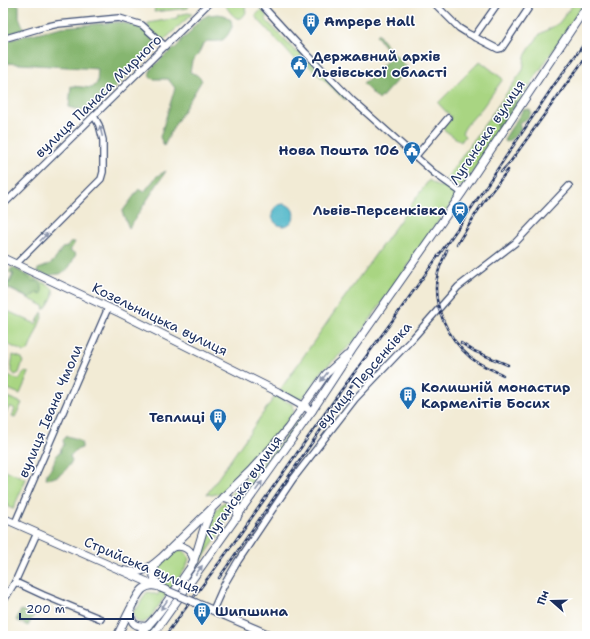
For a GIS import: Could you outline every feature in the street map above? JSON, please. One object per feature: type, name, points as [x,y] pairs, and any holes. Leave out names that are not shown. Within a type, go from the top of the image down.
[{"type":"main road","name":"Луганська вулиця","points":[[152,636],[312,411],[352,350],[462,193],[587,6]]},
{"type":"main road","name":"Козельницька вулиця","points":[[3,258],[108,308],[312,411]]},
{"type":"main road","name":"Луганська вулиця","points":[[120,570],[134,572],[141,571],[151,566],[173,547],[272,447],[288,428],[326,374],[352,350]]},
{"type":"main road","points":[[223,498],[232,500],[236,503],[238,510],[236,518]]},
{"type":"main road","name":"Луганська вулиця","points":[[136,636],[148,626],[159,612],[194,561],[208,516],[215,506]]},
{"type":"main road","name":"Стрийська вулиця","points":[[3,518],[272,636]]},
{"type":"main road","points":[[173,547],[185,547],[191,553],[194,561]]},
{"type":"main road","name":"Луганська вулиця","points":[[161,558],[154,569],[153,574],[161,588]]},
{"type":"main road","points":[[117,636],[133,605],[138,593],[139,585],[134,578],[120,570]]},
{"type":"main road","points":[[138,593],[147,586],[161,588]]},
{"type":"main road","points":[[133,605],[131,616],[133,622],[139,626],[148,626]]},
{"type":"street","name":"вулиця Панаса Мирного","points":[[3,205],[209,3]]},
{"type":"street","points":[[260,3],[299,46],[352,100],[415,157],[462,193]]},
{"type":"street","points":[[434,3],[459,28],[498,49],[502,48],[532,3]]},
{"type":"street","points":[[474,37],[498,3]]},
{"type":"street","points":[[3,39],[58,24],[120,18],[142,25],[165,46]]},
{"type":"street","points":[[16,264],[101,178],[103,172],[103,140],[99,124],[94,116]]},
{"type":"street","points":[[415,157],[448,118]]},
{"type":"street","name":"вулиця Персенківка","points":[[213,610],[224,585],[238,562],[293,479],[355,399],[413,338],[458,287],[515,242],[570,186]]},
{"type":"street","name":"вулиця Івана Чмоли","points":[[15,523],[108,308]]},
{"type":"street","points":[[3,602],[15,582],[37,533]]},
{"type":"street","points":[[15,582],[101,619]]},
{"type":"green space","points":[[3,3],[15,3],[19,5],[19,17],[24,29],[3,36]]},
{"type":"green space","points":[[156,3],[189,3],[188,8],[154,12]]},
{"type":"green space","points":[[224,3],[249,3],[245,8],[246,12],[243,16],[238,18],[232,14]]},
{"type":"green space","points":[[574,3],[584,3],[464,186],[456,186],[452,184],[446,179],[523,70],[525,56],[530,48],[540,34],[559,23]]},
{"type":"green space","points":[[261,10],[267,16],[266,20],[296,52],[301,51],[301,56],[296,61],[255,16]]},
{"type":"green space","points":[[188,13],[192,14],[163,41],[148,27],[148,23],[177,18],[178,15]]},
{"type":"green space","points":[[208,15],[224,15],[231,20],[232,27],[223,40],[207,41],[192,61],[190,72],[197,75],[202,80],[164,146],[160,137],[175,88],[168,79],[153,79],[149,75],[151,69],[164,56],[178,46],[182,39],[190,33],[193,27],[201,19]]},
{"type":"green space","points":[[119,22],[137,26],[159,44],[92,111],[69,107],[71,86],[92,88],[97,83],[98,69],[5,63],[3,55],[3,42],[62,27]]},
{"type":"green space","points":[[378,33],[389,49],[408,68],[379,100],[363,84],[390,58],[386,52],[387,50],[376,35]]},
{"type":"green space","points":[[302,59],[308,59],[346,97],[345,100]]},
{"type":"green space","points":[[480,61],[503,79],[482,108],[466,126],[462,133],[465,136],[461,142],[443,129],[451,117],[438,103]]},
{"type":"green space","points":[[513,101],[517,102],[515,108],[509,110],[509,117],[506,118],[497,128],[496,119],[498,113],[501,112],[505,105]]},
{"type":"green space","points":[[527,109],[531,112],[527,118],[520,122],[519,124],[521,129],[510,140],[506,142],[504,141],[523,110]]},
{"type":"green space","points":[[166,171],[129,228],[122,212],[139,189],[144,192],[157,176]]},
{"type":"green space","points":[[429,180],[439,187],[444,185],[448,187],[453,191],[456,197],[354,342],[323,370],[305,396],[298,399],[280,390],[342,301]]},
{"type":"green space","points":[[71,242],[75,242],[70,251],[76,254],[65,272],[49,276],[37,272],[38,269],[53,262],[62,248],[67,247]]},
{"type":"green space","points":[[12,267],[52,288],[52,297],[45,309],[43,309],[44,306],[5,287],[4,285],[6,281],[9,282],[13,274],[9,272]]},
{"type":"green space","points":[[14,268],[32,281],[37,281],[42,285],[42,294],[40,295],[38,293],[29,298],[8,288],[5,285],[6,283],[10,283],[14,274],[11,271]]},
{"type":"green space","points":[[3,309],[36,324],[42,312],[43,315],[28,351],[24,352],[3,342]]},
{"type":"green space","points":[[13,355],[22,358],[23,361],[19,373],[15,375],[11,369]]},
{"type":"green space","points":[[24,372],[29,373],[20,394],[3,387],[3,373],[19,380]]},
{"type":"green space","points":[[275,396],[292,404],[294,412],[269,444],[221,493],[212,495],[207,494]]},
{"type":"green space","points":[[7,397],[22,403],[15,417],[12,416],[15,409],[10,406],[6,413],[3,412],[3,406]]},
{"type":"green space","points":[[300,417],[302,419],[241,504],[238,504],[228,497],[283,440]]},
{"type":"green space","points":[[67,436],[80,441],[82,448],[76,450],[70,456],[72,461],[61,474],[46,479],[47,473],[52,467],[57,454],[60,453],[61,448],[64,445],[63,440]]},
{"type":"green space","points":[[3,469],[26,479],[13,509],[8,507],[3,493]]},
{"type":"green space","points":[[224,502],[230,502],[233,505],[225,516],[225,527],[147,636],[140,636],[156,622],[194,568],[199,560],[211,519],[216,510]]},
{"type":"green space","points":[[176,550],[183,550],[188,556],[189,560],[186,567],[150,618],[143,622],[136,621],[133,614],[135,608],[137,609],[146,593],[149,592],[158,595],[164,581],[157,573],[161,566],[160,565]]},
{"type":"green space","points":[[21,610],[34,615],[28,626],[16,620]]},
{"type":"water","points":[[283,204],[291,207],[294,215],[291,223],[283,226],[275,223],[272,215],[275,207]]},
{"type":"railway","points":[[165,636],[233,544],[340,392],[398,313],[460,225],[554,85],[587,40]]},
{"type":"railway","points":[[501,172],[511,161],[587,54]]},
{"type":"railway","points":[[457,244],[484,201],[508,170]]},
{"type":"railway","points":[[447,250],[439,270],[436,284],[439,308],[443,320],[455,341],[471,358],[503,375]]},
{"type":"railway","points":[[461,343],[474,351],[508,365]]},
{"type":"railway","points":[[219,578],[353,383]]},
{"type":"place","name":"Ampepe Hall","points":[[311,36]]},
{"type":"place","name":"Державний архів Львівської області","points":[[299,79]]},
{"type":"place","name":"Нова Пошта 106","points":[[412,165]]},
{"type":"place","name":"Львів-Персенківка","points":[[460,225]]},
{"type":"place","name":"Колишній монастир Кармелітів Босих","points":[[408,410]]},
{"type":"place","name":"Теплиці","points":[[218,432]]},
{"type":"place","name":"Шипшина","points":[[202,626]]}]
